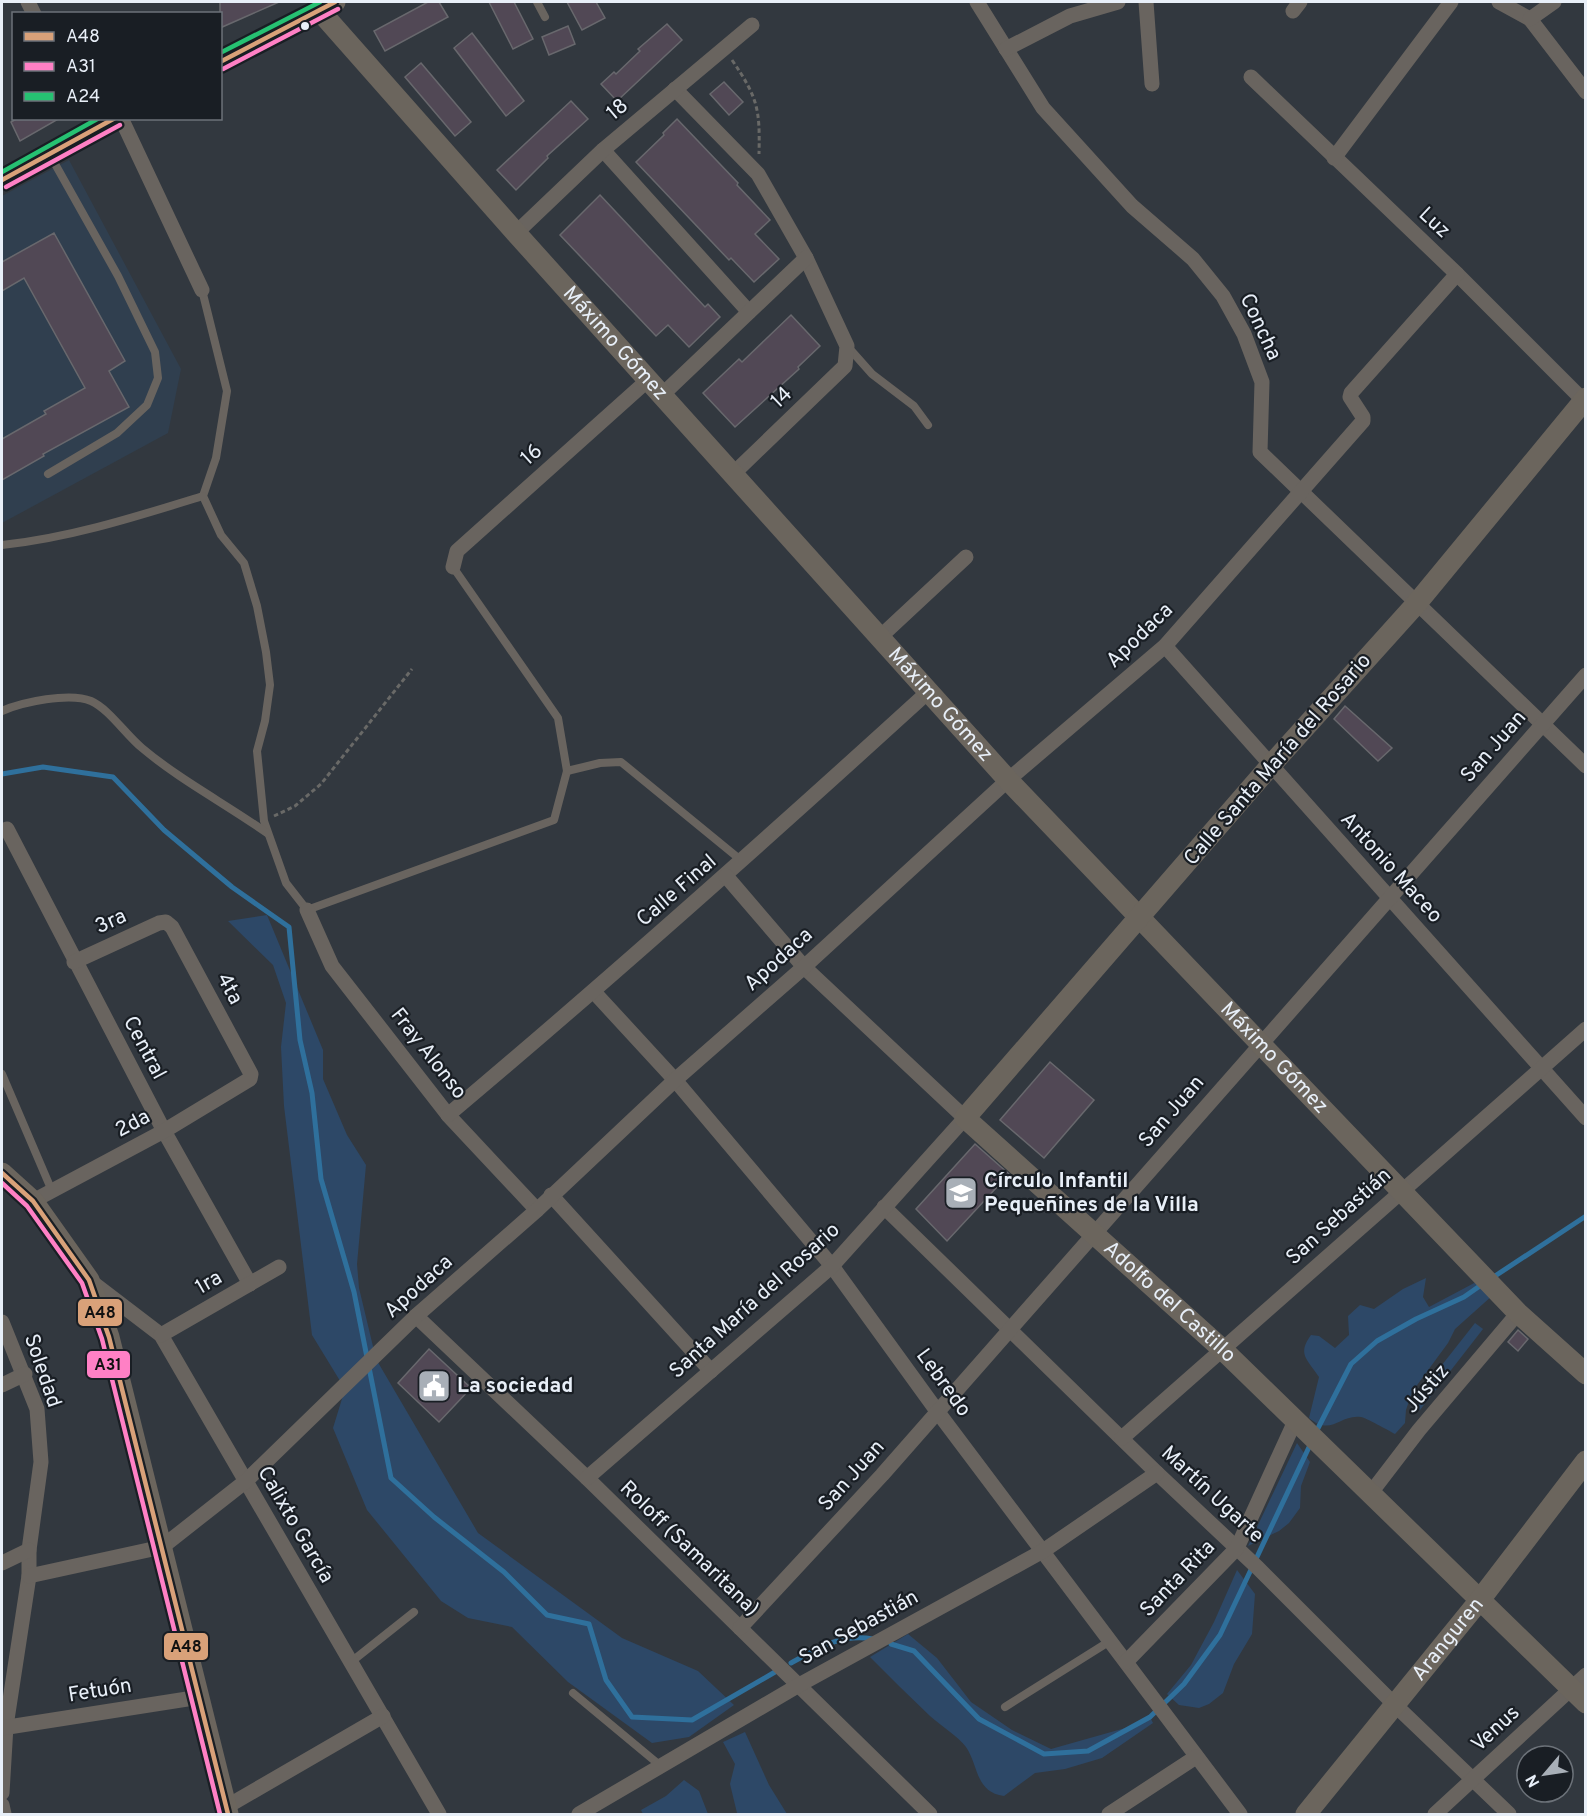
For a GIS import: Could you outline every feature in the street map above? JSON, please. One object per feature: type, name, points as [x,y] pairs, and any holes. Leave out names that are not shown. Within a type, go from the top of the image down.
[{"type":"street","name":"Concha","points":[[977,2],[1043,108],[1132,206],[1193,259],[1223,296],[1244,334],[1262,382],[1259,450],[1586,766]]},
{"type":"street","points":[[1006,49],[1070,16],[1118,2]]},
{"type":"street","points":[[1146,2],[1152,84]]},
{"type":"street","points":[[1334,159],[1450,2]]},
{"type":"street","points":[[1499,2],[1530,20],[1586,92]]},
{"type":"street","points":[[1530,20],[1554,2]]},
{"type":"street","points":[[222,61],[327,6]]},
{"type":"street","name":"Máximo Gómez","points":[[327,6],[516,233],[1008,780],[1518,1313],[1586,1374]]},
{"type":"street","name":"18","points":[[516,233],[603,150],[752,25]]},
{"type":"street","name":"Luz","points":[[1251,77],[1585,400]]},
{"type":"street","points":[[675,89],[759,174],[806,258],[848,346]]},
{"type":"street","points":[[2,180],[50,154],[91,124],[108,120]]},
{"type":"street","points":[[122,120],[202,290]]},
{"type":"street","points":[[603,150],[748,312]]},
{"type":"street","name":"16","points":[[453,567],[457,552],[748,312],[806,258]]},
{"type":"street","name":"Apodaca","points":[[28,1576],[162,1547],[246,1481],[416,1316],[537,1209],[675,1080],[804,967],[1008,780],[1165,646],[1363,421],[1363,417],[1350,398],[1351,393],[1457,274]]},
{"type":"street","name":"14","points":[[734,474],[845,366],[848,346]]},
{"type":"street","name":"Calle Santa María del Rosario","points":[[964,1118],[1271,765],[1417,603],[1585,400]]},
{"type":"street","points":[[879,638],[966,557]]},
{"type":"street","name":"Antonio Maceo","points":[[1165,646],[1586,1118]]},
{"type":"street","name":"San Juan","points":[[740,1628],[882,1476],[1586,675]]},
{"type":"street","name":"Calle Final","points":[[448,1115],[594,992],[726,876],[928,692]]},
{"type":"street","name":"Central","points":[[7,829],[164,1131],[250,1284]]},
{"type":"street","name":"Adolfo del Castillo","points":[[726,876],[804,967],[964,1118],[1222,1349],[1479,1601],[1580,1689]]},
{"type":"street","name":"Fray Alonso","points":[[307,910],[332,966],[448,1115],[537,1209]]},
{"type":"street","name":"3ra","points":[[75,962],[159,923],[166,922]]},
{"type":"street","name":"4ta","points":[[166,922],[172,927],[240,1053],[251,1074],[250,1079]]},
{"type":"street","name":"Lebredo","points":[[594,992],[675,1080],[831,1266],[1240,1815]]},
{"type":"street","name":"San Sebastián","points":[[1122,1438],[1586,1029]]},
{"type":"street","name":"2da","points":[[33,1201],[164,1131],[250,1079]]},
{"type":"street","name":"Santa María del Rosario","points":[[587,1478],[831,1266],[964,1118]]},
{"type":"street","points":[[2,1173],[33,1201],[89,1280],[109,1337],[227,1811],[383,1716]]},
{"type":"street","points":[[551,1195],[711,1371]]},
{"type":"street","name":"Martín Ugarte","points":[[884,1208],[1010,1328],[1156,1473],[1258,1568],[1509,1815]]},
{"type":"street","name":"1ra","points":[[161,1335],[279,1267]]},
{"type":"street","name":"Calixto García","points":[[89,1280],[161,1335],[439,1815]]},
{"type":"street","name":"Jústiz","points":[[1370,1494],[1419,1431],[1518,1313]]},
{"type":"street","name":"Roloff (Samaritana)","points":[[416,1316],[587,1478],[930,1815]]},
{"type":"street","name":"Soledad","points":[[2,1322],[25,1374],[37,1409],[41,1462],[29,1550],[28,1576],[4,1727],[2,1793]]},
{"type":"street","points":[[2,1385],[25,1374]]},
{"type":"street","name":"Santa Rita","points":[[1126,1662],[1241,1552],[1298,1424]]},
{"type":"street","name":"Aranguren","points":[[1306,1815],[1479,1601],[1586,1461]]},
{"type":"street","name":"San Sebastián","points":[[579,1815],[799,1685],[1043,1551],[1156,1473]]},
{"type":"street","points":[[2,1563],[29,1550]]},
{"type":"street","name":"Venus","points":[[1436,1815],[1473,1779],[1580,1689]]},
{"type":"street","name":"Fetuón","points":[[4,1727],[200,1697]]},
{"type":"street","points":[[1109,1815],[1196,1757]]},
{"type":"street","points":[[2,1805],[4,1815]]},
{"type":"lane","points":[[537,2],[545,17]]},
{"type":"lane","points":[[48,474],[117,433],[147,405],[158,378],[155,352],[118,276],[50,154]]},
{"type":"lane","points":[[202,290],[227,391],[216,459],[203,496],[221,535],[244,563],[257,606],[270,685],[265,721],[257,751],[264,821],[286,883],[307,910],[554,820],[567,771],[558,718],[453,567]]},
{"type":"lane","points":[[848,346],[872,374],[914,406],[928,425]]},
{"type":"lane","points":[[2,545],[22,543],[130,519],[203,496]]},
{"type":"lane","points":[[2,711],[36,701],[72,698],[93,702],[167,768],[267,833]]},
{"type":"lane","points":[[567,771],[600,763],[621,762],[742,861]]},
{"type":"lane","points":[[2,1074],[52,1191]]},
{"type":"lane","points":[[351,1662],[414,1612]]},
{"type":"lane","points":[[1005,1707],[1110,1641]]},
{"type":"lane","points":[[573,1693],[662,1767]]},
{"type":"path","points":[[724,48],[746,80],[755,99],[759,118],[759,174]]},
{"type":"path","points":[[264,821],[295,806],[321,784],[412,669]]},
{"type":"shaded area","points":[[69,160],[181,369],[168,433],[2,523],[2,196]]},
{"type":"shaded area","points":[[267,915],[323,1050],[323,1079],[347,1135],[366,1165],[357,1264],[359,1288],[376,1359],[478,1533],[622,1638],[698,1671],[734,1705],[689,1737],[652,1743],[568,1682],[512,1627],[468,1618],[441,1601],[367,1510],[333,1428],[345,1389],[312,1335],[284,1106],[281,1047],[286,1003],[273,965],[228,921]]},
{"type":"shaded area","points":[[1426,1278],[1423,1297],[1429,1307],[1478,1281],[1493,1295],[1455,1329],[1448,1343],[1412,1392],[1406,1410],[1405,1423],[1395,1434],[1361,1417],[1353,1417],[1330,1425],[1317,1423],[1309,1418],[1319,1377],[1304,1352],[1311,1335],[1319,1336],[1335,1348],[1349,1335],[1348,1316],[1360,1305],[1374,1309],[1403,1289]]},
{"type":"shaded area","points":[[1475,1323],[1483,1329],[1420,1410],[1412,1403]]},
{"type":"shaded area","points":[[1297,1443],[1310,1462],[1301,1486],[1300,1508],[1289,1523],[1279,1531],[1248,1546]]},
{"type":"shaded area","points":[[1237,1570],[1255,1594],[1252,1634],[1234,1664],[1223,1693],[1209,1704],[1199,1708],[1179,1705],[1167,1694],[1191,1665],[1214,1622]]},
{"type":"shaded area","points":[[908,1634],[937,1658],[971,1702],[1012,1730],[1051,1749],[1136,1725],[1150,1717],[1153,1723],[1102,1758],[1065,1769],[1035,1773],[1004,1796],[995,1794],[983,1784],[963,1743],[930,1716],[870,1657]]},
{"type":"shaded area","points":[[745,1732],[769,1785],[787,1814],[735,1814],[737,1813],[730,1784],[735,1764],[723,1742]]},
{"type":"shaded area","points":[[684,1780],[699,1791],[708,1814],[643,1814],[641,1810],[666,1796]]},
{"type":"building","points":[[220,2],[279,2],[222,27],[222,12],[220,12]]},
{"type":"building","points":[[428,2],[439,2],[448,17],[385,51],[374,31]]},
{"type":"building","points":[[489,2],[514,2],[533,39],[513,49]]},
{"type":"building","points":[[567,2],[596,2],[605,18],[582,30]]},
{"type":"building","points":[[667,24],[682,40],[617,101],[601,84],[614,72],[616,74],[640,51],[638,49]]},
{"type":"building","points":[[568,26],[575,44],[549,55],[542,37]]},
{"type":"building","points":[[472,33],[524,101],[506,116],[454,48]]},
{"type":"building","points":[[421,63],[471,122],[455,136],[405,77]]},
{"type":"building","points":[[724,82],[743,102],[729,115],[710,94]]},
{"type":"building","points":[[571,101],[588,119],[547,156],[548,158],[516,190],[497,170]]},
{"type":"building","points":[[677,119],[770,220],[755,234],[779,259],[754,282],[731,258],[729,260],[636,162]]},
{"type":"building","points":[[14,120],[57,120],[20,141],[11,122]]},
{"type":"building","points":[[600,195],[705,307],[708,304],[720,317],[689,347],[668,325],[656,336],[560,235]]},
{"type":"building","points":[[54,233],[125,361],[109,371],[129,407],[43,454],[44,456],[2,480],[2,439],[46,414],[44,411],[85,388],[24,278],[2,291],[2,262]]},
{"type":"building","points":[[791,315],[820,346],[798,367],[799,369],[735,427],[703,393],[739,359],[742,362]]},
{"type":"building","points":[[1345,706],[1392,748],[1378,761],[1334,719]]},
{"type":"building","points":[[1050,1062],[1094,1100],[1044,1158],[1000,1120]]},
{"type":"building","name":"Círculo Infantil Pequeñines de la Villa","points":[[975,1144],[1009,1174],[947,1241],[916,1209]]},
{"type":"building","points":[[1518,1330],[1528,1339],[1518,1351],[1508,1342]]},
{"type":"building","name":"La sociedad","points":[[429,1349],[471,1388],[439,1422],[398,1383]]},
{"type":"waterway","points":[[2,774],[43,767],[113,777],[164,830],[232,887],[289,927],[300,1040],[312,1093],[321,1179],[354,1292],[391,1478],[434,1517],[504,1572],[547,1615],[589,1624],[606,1680],[632,1717],[692,1720],[775,1672]]},
{"type":"waterway","points":[[1492,1278],[1586,1216]]},
{"type":"waterway","points":[[1316,1432],[1351,1364],[1377,1341],[1416,1319],[1464,1297],[1484,1283]]},
{"type":"waterway","points":[[891,1644],[914,1651],[979,1719],[1044,1754],[1088,1751],[1150,1717],[1184,1684],[1220,1635],[1311,1443]]},
{"type":"waterway","points":[[791,1663],[840,1640],[873,1639]]},
{"type":"transit line","name":"A24","points":[[222,52],[320,2]]},
{"type":"transit line","name":"A48","points":[[222,61],[335,2]]},
{"type":"transit line","name":"A31","points":[[223,69],[338,9]]},
{"type":"transit line","name":"A24","points":[[2,172],[95,120]]},
{"type":"transit line","name":"A48","points":[[2,180],[111,120]]},
{"type":"transit line","name":"A31","points":[[6,187],[120,125]]},
{"type":"transit line","name":"A48","points":[[2,1173],[33,1201],[89,1280],[109,1337],[228,1814]]},
{"type":"transit line","name":"A31","points":[[2,1183],[27,1206],[82,1283],[102,1339],[220,1814]]},
{"type":"place","name":"Círculo Infantil Pequeñines de la Villa","points":[[961,1193]]},
{"type":"place","name":"La sociedad","points":[[434,1386]]}]
